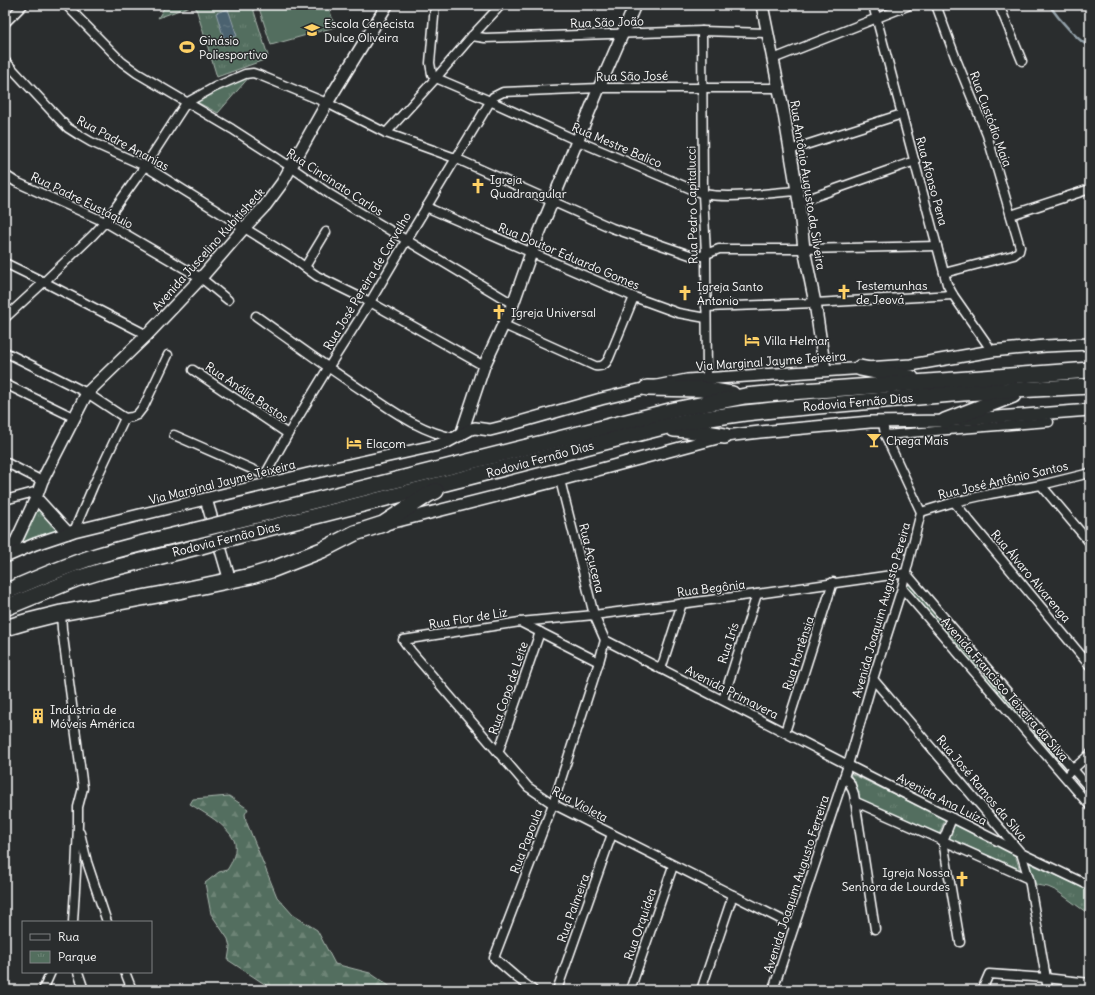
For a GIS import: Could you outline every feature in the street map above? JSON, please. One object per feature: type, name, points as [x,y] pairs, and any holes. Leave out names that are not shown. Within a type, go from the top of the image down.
[{"type":"highway","points":[[860,368],[929,382]]},
{"type":"highway","name":"Rodovia Fernão Dias","points":[[5,592],[43,576],[96,557],[144,543],[659,413],[710,402],[745,396],[1090,370]]},
{"type":"highway","name":"Rodovia Fernão Dias","points":[[5,608],[76,579],[102,571],[659,428],[696,420],[745,412],[1027,389],[1090,386]]},
{"type":"highway","points":[[646,388],[701,389],[745,396]]},
{"type":"highway","points":[[944,421],[1027,389]]},
{"type":"highway","points":[[659,428],[688,430],[725,436]]},
{"type":"highway","points":[[5,628],[61,613],[230,581],[271,570],[322,550],[355,533],[383,524],[429,494],[465,478]]},
{"type":"main road","name":"Avenida Juscelino Kubitisheck","points":[[7,555],[87,393],[147,335],[201,278],[265,206],[282,183],[327,103],[387,5]]},
{"type":"main road","points":[[455,439],[484,366],[513,304],[531,253],[635,5]]},
{"type":"main road","name":"Rua Antônio Augusto da Silveira","points":[[762,5],[790,150],[798,197],[804,249],[816,303],[825,370]]},
{"type":"main road","name":"Via Marginal Jayme Teixeira","points":[[7,555],[71,532],[455,439],[475,428],[490,430],[601,399],[687,380],[911,365],[992,352],[1045,346],[1090,344]]},
{"type":"main road","points":[[383,524],[560,480],[725,436],[870,422],[944,421],[1090,410]]},
{"type":"main road","points":[[39,490],[71,532]]},
{"type":"main road","points":[[206,499],[230,581]]},
{"type":"street","points":[[5,23],[23,5]]},
{"type":"street","name":"Rua Cincinato Carlos","points":[[66,5],[122,62],[143,77],[232,129],[331,195],[513,304]]},
{"type":"street","points":[[435,5],[430,63],[432,74],[436,78]]},
{"type":"street","points":[[386,133],[501,5]]},
{"type":"street","name":"Rua Afonso Pena","points":[[874,5],[947,284],[992,352]]},
{"type":"street","points":[[773,59],[910,5]]},
{"type":"street","name":"Rua Custódio Maia","points":[[936,5],[956,59],[987,134],[1020,247],[1019,252],[1014,255],[944,274]]},
{"type":"street","points":[[999,5],[1022,61]]},
{"type":"street","name":"Rua São João","points":[[472,36],[485,38],[702,31],[767,33]]},
{"type":"street","name":"Rua Pedro Capitalucci","points":[[702,31],[702,194],[706,254],[707,378]]},
{"type":"street","name":"Rua Padre Ananias","points":[[5,61],[68,128],[91,142],[145,166],[291,257],[317,276],[370,302],[484,366]]},
{"type":"street","points":[[5,318],[94,235],[105,222],[145,166],[186,103],[215,87],[248,73],[259,75],[327,103],[386,133],[456,158],[612,228],[683,253],[697,256],[719,249],[937,246]]},
{"type":"street","name":"Rua Mestre Balico","points":[[436,78],[702,194],[713,196],[798,197],[915,161]]},
{"type":"street","name":"Rua São José","points":[[490,101],[493,97],[503,92],[599,88],[778,88]]},
{"type":"street","name":"Rua José Pereira de Carvalho","points":[[174,435],[265,475],[288,434],[370,302],[490,101]]},
{"type":"street","points":[[790,150],[902,114]]},
{"type":"street","name":"Rua Padre Eustáquio","points":[[5,175],[16,182],[105,222],[201,278],[228,300]]},
{"type":"street","points":[[1011,215],[1090,189]]},
{"type":"street","name":"Rua Doutor Eduardo Gomes","points":[[426,207],[634,297],[678,313],[706,318]]},
{"type":"street","points":[[305,268],[326,232]]},
{"type":"street","points":[[5,263],[147,335]]},
{"type":"street","points":[[706,307],[816,303],[953,295]]},
{"type":"street","points":[[504,325],[600,367],[604,366],[607,362],[634,297]]},
{"type":"street","points":[[256,316],[328,368],[401,417],[433,432],[455,439]]},
{"type":"street","points":[[5,352],[87,393],[125,418],[132,417],[144,406],[168,355]]},
{"type":"street","name":"Rua Anália Bastos","points":[[193,370],[288,434]]},
{"type":"street","points":[[5,384],[75,418]]},
{"type":"street","points":[[71,532],[125,418]]},
{"type":"street","name":"Avenida Joaquim Augusto Pereira","points":[[841,785],[902,588],[921,512],[885,435],[883,422]]},
{"type":"street","points":[[885,435],[1049,422]]},
{"type":"street","points":[[5,462],[39,490]]},
{"type":"street","name":"Rua José Antônio Santos","points":[[921,512],[954,502],[1041,485],[1090,473]]},
{"type":"street","name":"Rua Açucena","points":[[560,480],[594,615],[605,640]]},
{"type":"street","points":[[1041,485],[1090,543]]},
{"type":"street","points":[[5,500],[39,490]]},
{"type":"street","name":"Rua Álvaro Alvarenga","points":[[954,502],[1090,666]]},
{"type":"street","name":"Rua Begônia","points":[[520,622],[594,615],[906,573]]},
{"type":"street","name":"Avenida Francisco Teixeira da Silva","points":[[906,573],[1090,789]]},
{"type":"street","name":"Rua Hortênsia","points":[[785,732],[833,582]]},
{"type":"street","name":"Avenida Francisco Teixeira da Silva","points":[[902,588],[1090,806]]},
{"type":"street","name":"Rua Irís","points":[[723,700],[757,594]]},
{"type":"street","points":[[661,669],[682,603]]},
{"type":"street","points":[[61,613],[83,788],[78,807],[73,921]]},
{"type":"street","name":"Rua Flor de Liz","points":[[402,640],[520,622],[599,662]]},
{"type":"street","name":"Rua Copo de Leite","points":[[498,753],[540,632]]},
{"type":"street","name":"Rua Violeta","points":[[402,640],[528,787],[553,804],[794,926]]},
{"type":"street","name":"Avenida Primavera","points":[[605,640],[848,765]]},
{"type":"street","name":"Rua Papoula","points":[[533,990],[494,958],[553,804],[605,640]]},
{"type":"street","points":[[977,675],[986,668]]},
{"type":"street","name":"Rua José Ramos da Silva","points":[[873,679],[1020,853],[1029,879],[1048,990]]},
{"type":"street","points":[[1025,731],[1034,723]]},
{"type":"street","points":[[1065,776],[1090,754]]},
{"type":"street","name":"Avenida Ana Luíza","points":[[848,765],[1020,853],[1090,886]]},
{"type":"street","points":[[844,777],[853,788],[856,802],[875,929]]},
{"type":"street","name":"Avenida Joaquim Augusto Ferreira","points":[[773,990],[841,785]]},
{"type":"street","points":[[856,802],[1029,879]]},
{"type":"street","points":[[952,818],[943,841],[960,942]]},
{"type":"street","points":[[78,825],[87,862],[107,921]]},
{"type":"street","name":"Rua Palmeira","points":[[557,990],[612,834]]},
{"type":"street","name":"Rua Orquídea","points":[[630,990],[673,866]]},
{"type":"street","points":[[701,990],[733,895]]},
{"type":"street","points":[[43,990],[51,973]]},
{"type":"street","points":[[78,973],[84,990]]},
{"type":"street","points":[[125,973],[132,990]]},
{"type":"street","points":[[982,990],[989,974],[1090,983]]},
{"type":"green space","points":[[166,5],[193,5],[158,18]]},
{"type":"green space","points":[[195,5],[252,5],[268,56],[264,60],[217,77]]},
{"type":"green space","points":[[258,5],[328,5],[335,27],[271,45]]},
{"type":"green space","points":[[250,76],[218,113],[195,101]]},
{"type":"green space","points":[[37,504],[61,529],[21,543]]},
{"type":"green space","points":[[909,582],[982,666],[978,670],[907,588]]},
{"type":"green space","points":[[987,673],[1028,720],[1024,724],[983,676]]},
{"type":"green space","points":[[1034,727],[1069,768],[1065,771],[1031,731]]},
{"type":"green space","points":[[850,773],[945,819],[939,835],[859,799]]},
{"type":"green space","points":[[229,796],[248,809],[245,814],[246,821],[277,897],[293,915],[317,930],[335,964],[370,973],[395,990],[267,990],[266,985],[228,960],[230,947],[228,939],[211,914],[205,883],[219,872],[227,870],[234,856],[235,844],[234,840],[226,829],[208,815],[190,804],[193,799]]},
{"type":"green space","points":[[955,824],[1015,854],[1020,871],[948,839]]},
{"type":"green space","points":[[1029,863],[1090,891],[1090,915],[1057,891],[1048,887],[1036,885]]},
{"type":"water","points":[[228,9],[237,36],[224,39],[216,13]]},
{"type":"waterway","points":[[1049,5],[1068,28],[1090,48]]},
{"type":"place","name":"Escola Cenecista Dulce Oliveira","points":[[312,30]]},
{"type":"place","name":"Ginásio Poliesportivo","points":[[187,47]]},
{"type":"place","name":"Igreja Quadrangular","points":[[478,186]]},
{"type":"place","name":"Testemunhas de Jeová","points":[[844,292]]},
{"type":"place","name":"Igreja Santo Antonio","points":[[685,293]]},
{"type":"place","name":"Igreja Universal","points":[[499,312]]},
{"type":"place","name":"Villa Helmar","points":[[752,340]]},
{"type":"place","name":"Chega Mais","points":[[874,440]]},
{"type":"place","name":"Elacom","points":[[354,443]]},
{"type":"place","name":"Indústria de Móveis América","points":[[38,716]]},
{"type":"place","name":"Igreja Nossa Senhora de Lourdes","points":[[962,879]]}]
